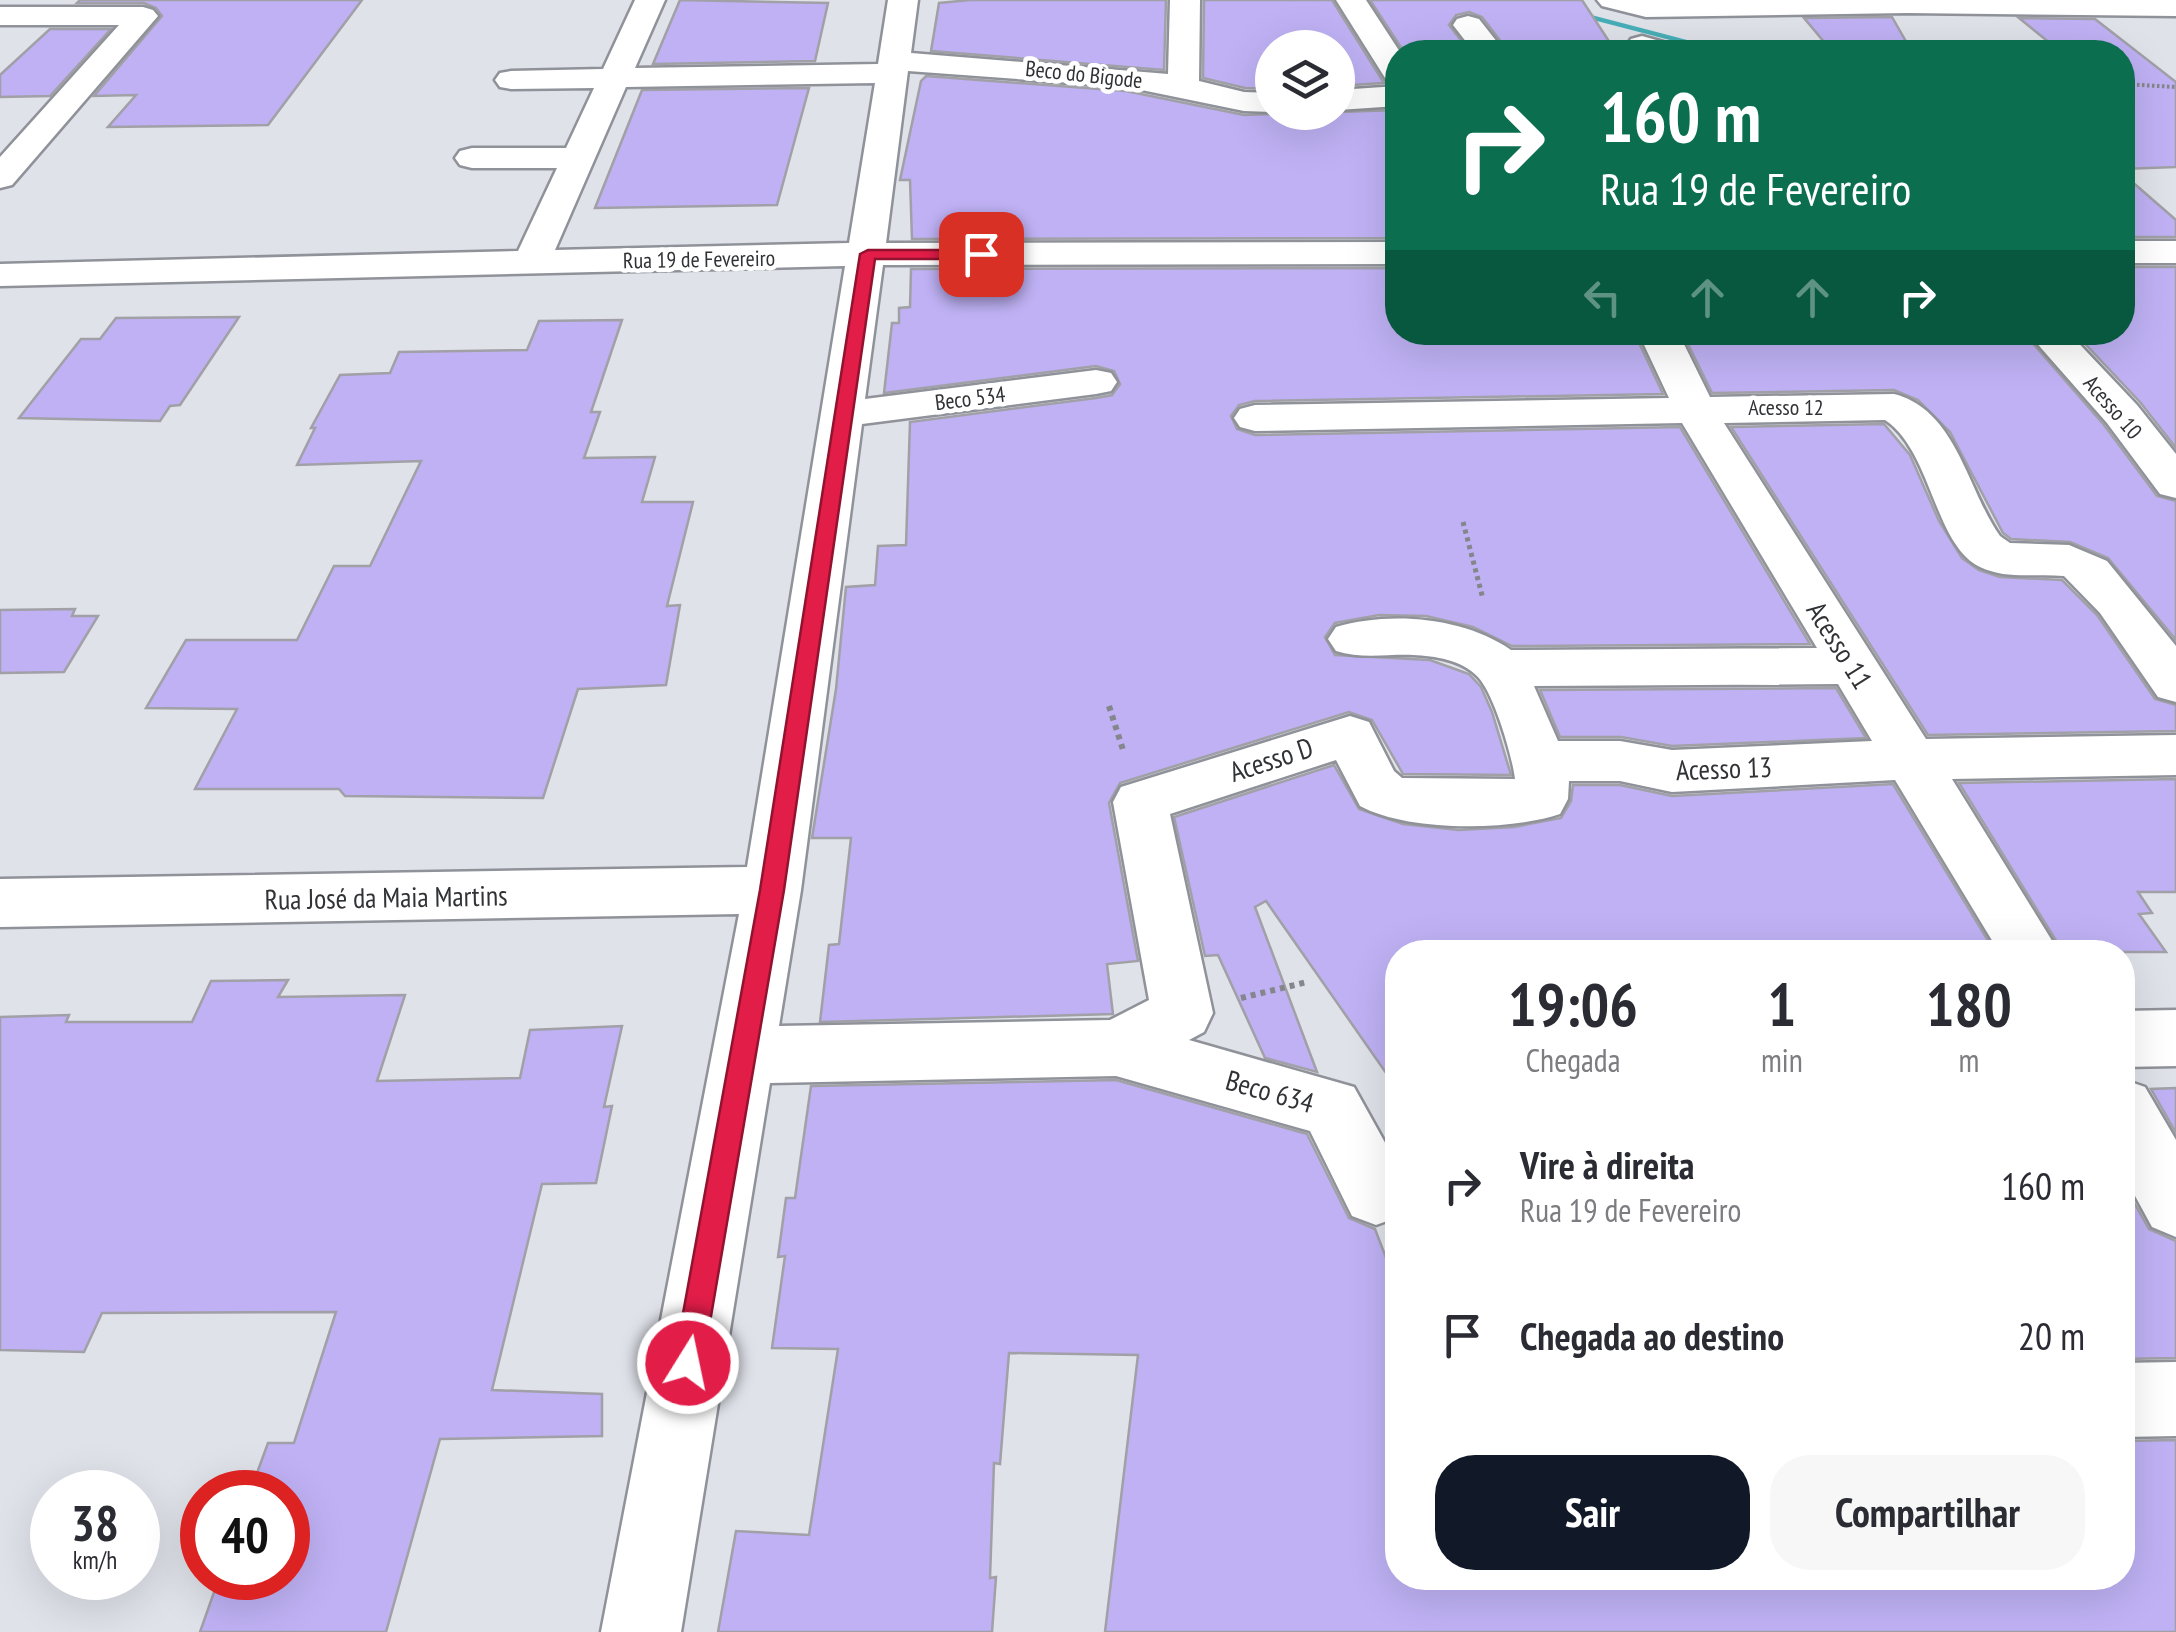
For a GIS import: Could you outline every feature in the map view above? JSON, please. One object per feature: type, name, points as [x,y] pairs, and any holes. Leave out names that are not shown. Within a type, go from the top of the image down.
[{"type":"street","points":[[531,263],[650,0]]},
{"type":"street","points":[[641,1632],[772,890],[903,0]]},
{"type":"street","points":[[1182,84],[1184,0]]},
{"type":"street","points":[[1351,0],[1385,54]]},
{"type":"street","points":[[1612,0],[1646,8],[1905,2],[2176,7]]},
{"type":"street","points":[[0,16],[143,16],[0,178]]},
{"type":"street","points":[[1468,25],[1480,40]]},
{"type":"street","name":"Beco do Bigode","points":[[510,80],[892,67],[1068,70],[1182,84],[1255,104]]},
{"type":"street","points":[[1355,99],[1385,97]]},
{"type":"street","points":[[20,112],[59,112]]},
{"type":"street","points":[[472,158],[579,158]]},
{"type":"street","points":[[2135,252],[2176,252]]},
{"type":"street","name":"Rua 19 de Fevereiro","points":[[0,274],[868,254],[1385,253]]},
{"type":"street","name":"Acesso 11","points":[[1664,345],[1694,408],[2023,940]]},
{"type":"street","name":"Acesso 10","points":[[2058,345],[2122,414],[2176,484]]},
{"type":"street","name":"Beco 534","points":[[844,414],[1096,382]]},
{"type":"street","name":"Acesso 12","points":[[1255,418],[1894,407],[1916,421],[1984,548],[2008,558],[2062,558],[2092,573],[2176,684]]},
{"type":"street","points":[[1352,639],[1418,636],[1454,640],[1481,652],[1500,668],[1538,761]]},
{"type":"street","points":[[1500,668],[1853,666]]},
{"type":"street","name":"Acesso D","points":[[742,1055],[1116,1048],[1182,1013],[1140,802],[1350,736],[1378,790],[1391,798],[1430,803],[1541,799],[1544,788],[1538,761]]},
{"type":"street","name":"Acesso 13","points":[[1538,761],[1620,761],[1672,772],[1910,759],[2176,754]]},
{"type":"street","name":"Rua José da Maia Martins","points":[[0,903],[772,890]]},
{"type":"street","points":[[2135,1039],[2176,1038]]},
{"type":"street","name":"Beco 634","points":[[1116,1048],[1332,1108],[1376,1193]]},
{"type":"street","points":[[2135,1131],[2176,1204]]},
{"type":"street","points":[[2135,1400],[2176,1399]]},
{"type":"path","points":[[2135,85],[2176,88]]},
{"type":"building","points":[[362,0],[268,125],[108,127],[136,95],[94,96],[162,16],[144,3],[77,3]]},
{"type":"building","points":[[680,0],[828,3],[815,61],[653,64]]},
{"type":"building","points":[[1166,0],[1164,70],[931,51],[939,3]]},
{"type":"building","points":[[1204,0],[1332,0],[1351,30],[1255,30],[1255,88],[1203,78]]},
{"type":"building","points":[[1370,0],[1582,0],[1608,40],[1500,40],[1482,17],[1469,12],[1456,15],[1449,25],[1461,40],[1396,40]]},
{"type":"building","points":[[1892,17],[1905,40],[1822,40],[1804,18]]},
{"type":"building","points":[[2019,18],[2095,19],[2122,40],[2046,40]]},
{"type":"building","points":[[50,29],[111,29],[50,96],[0,97],[0,75]]},
{"type":"building","points":[[1355,37],[1384,83],[1355,85]]},
{"type":"building","points":[[2135,50],[2176,82],[2176,167],[2135,169]]},
{"type":"building","points":[[926,76],[1126,91],[1255,115],[1255,130],[1355,130],[1355,111],[1385,110],[1385,238],[912,239],[910,180],[900,180],[921,81]]},
{"type":"building","points":[[809,88],[777,205],[595,208],[642,90]]},
{"type":"building","points":[[2135,184],[2176,220],[2176,237],[2135,237]]},
{"type":"building","points":[[2135,267],[2176,267],[2176,448],[2140,402],[2086,345],[2135,345]]},
{"type":"building","points":[[1385,268],[1385,345],[1640,345],[1663,394],[1255,401],[1239,405],[1231,416],[1237,429],[1255,435],[1680,427],[1810,644],[1512,646],[1473,627],[1426,616],[1379,615],[1335,623],[1325,637],[1335,655],[1430,660],[1469,674],[1481,687],[1492,712],[1511,775],[1403,774],[1372,720],[1349,712],[1120,783],[1109,803],[1138,961],[1107,964],[1113,1014],[820,1022],[829,945],[839,944],[851,838],[812,838],[836,689],[846,587],[875,585],[878,546],[906,545],[910,422],[1096,398],[1112,395],[1120,384],[1114,371],[1096,366],[884,393],[892,323],[899,323],[899,308],[910,307],[911,269]]},
{"type":"building","points":[[239,317],[180,405],[170,406],[160,421],[19,418],[81,339],[100,339],[116,318]]},
{"type":"building","points":[[622,320],[591,412],[600,412],[584,458],[655,457],[642,502],[693,502],[667,606],[680,605],[666,685],[578,689],[543,798],[345,796],[339,789],[195,789],[237,709],[146,708],[186,640],[297,640],[334,566],[370,566],[421,461],[297,465],[315,428],[311,428],[340,375],[390,373],[399,352],[527,350],[539,321]]},
{"type":"building","points":[[1688,345],[2034,345],[2104,425],[2157,496],[2176,501],[2176,640],[2108,558],[2070,542],[2011,539],[2003,533],[1950,432],[1918,400],[1894,390],[1712,393]]},
{"type":"building","points":[[1884,424],[1910,455],[1939,521],[1962,558],[1979,570],[2000,577],[2062,580],[2097,615],[2155,699],[2176,705],[2176,731],[1928,735],[1731,427]]},
{"type":"building","points":[[75,609],[72,616],[98,616],[64,672],[0,673],[0,610]]},
{"type":"building","points":[[1836,688],[1866,738],[1672,746],[1621,737],[1560,737],[1540,690]]},
{"type":"building","points":[[1334,765],[1359,809],[1403,824],[1459,830],[1514,827],[1561,818],[1571,801],[1573,785],[1620,785],[1672,796],[1893,784],[1988,940],[1385,940],[1385,1071],[1266,901],[1255,907],[1317,1072],[1265,1058],[1218,955],[1205,956],[1174,817]]},
{"type":"building","points":[[2176,779],[2176,892],[2138,892],[2152,913],[2139,914],[2166,952],[2135,952],[2135,940],[2056,940],[1959,783]]},
{"type":"building","points":[[288,980],[278,997],[405,995],[377,1081],[520,1078],[530,1030],[622,1026],[604,1107],[612,1106],[596,1183],[542,1184],[492,1390],[602,1394],[602,1436],[440,1439],[386,1632],[200,1632],[211,1600],[310,1600],[310,1470],[258,1470],[268,1443],[294,1443],[336,1312],[102,1313],[84,1352],[0,1350],[0,1017],[69,1015],[66,1022],[192,1022],[211,981]]},
{"type":"building","points":[[1116,1080],[1307,1134],[1349,1218],[1375,1229],[1385,1255],[1385,1590],[2135,1590],[2135,1441],[2176,1440],[2176,1632],[1105,1632],[1138,1355],[1009,1353],[1000,1464],[994,1463],[990,1578],[996,1577],[992,1632],[718,1632],[736,1531],[809,1535],[838,1349],[772,1348],[785,1256],[778,1257],[786,1198],[795,1198],[811,1086]]},
{"type":"building","points":[[2176,1088],[2176,1133],[2151,1089]]},
{"type":"building","points":[[2135,1204],[2149,1229],[2176,1241],[2176,1358],[2135,1359]]},
{"type":"waterway","points":[[1521,0],[1679,40]]},
{"type":"route","points":[[688,1363],[772,890],[868,254],[981,254]]}]
